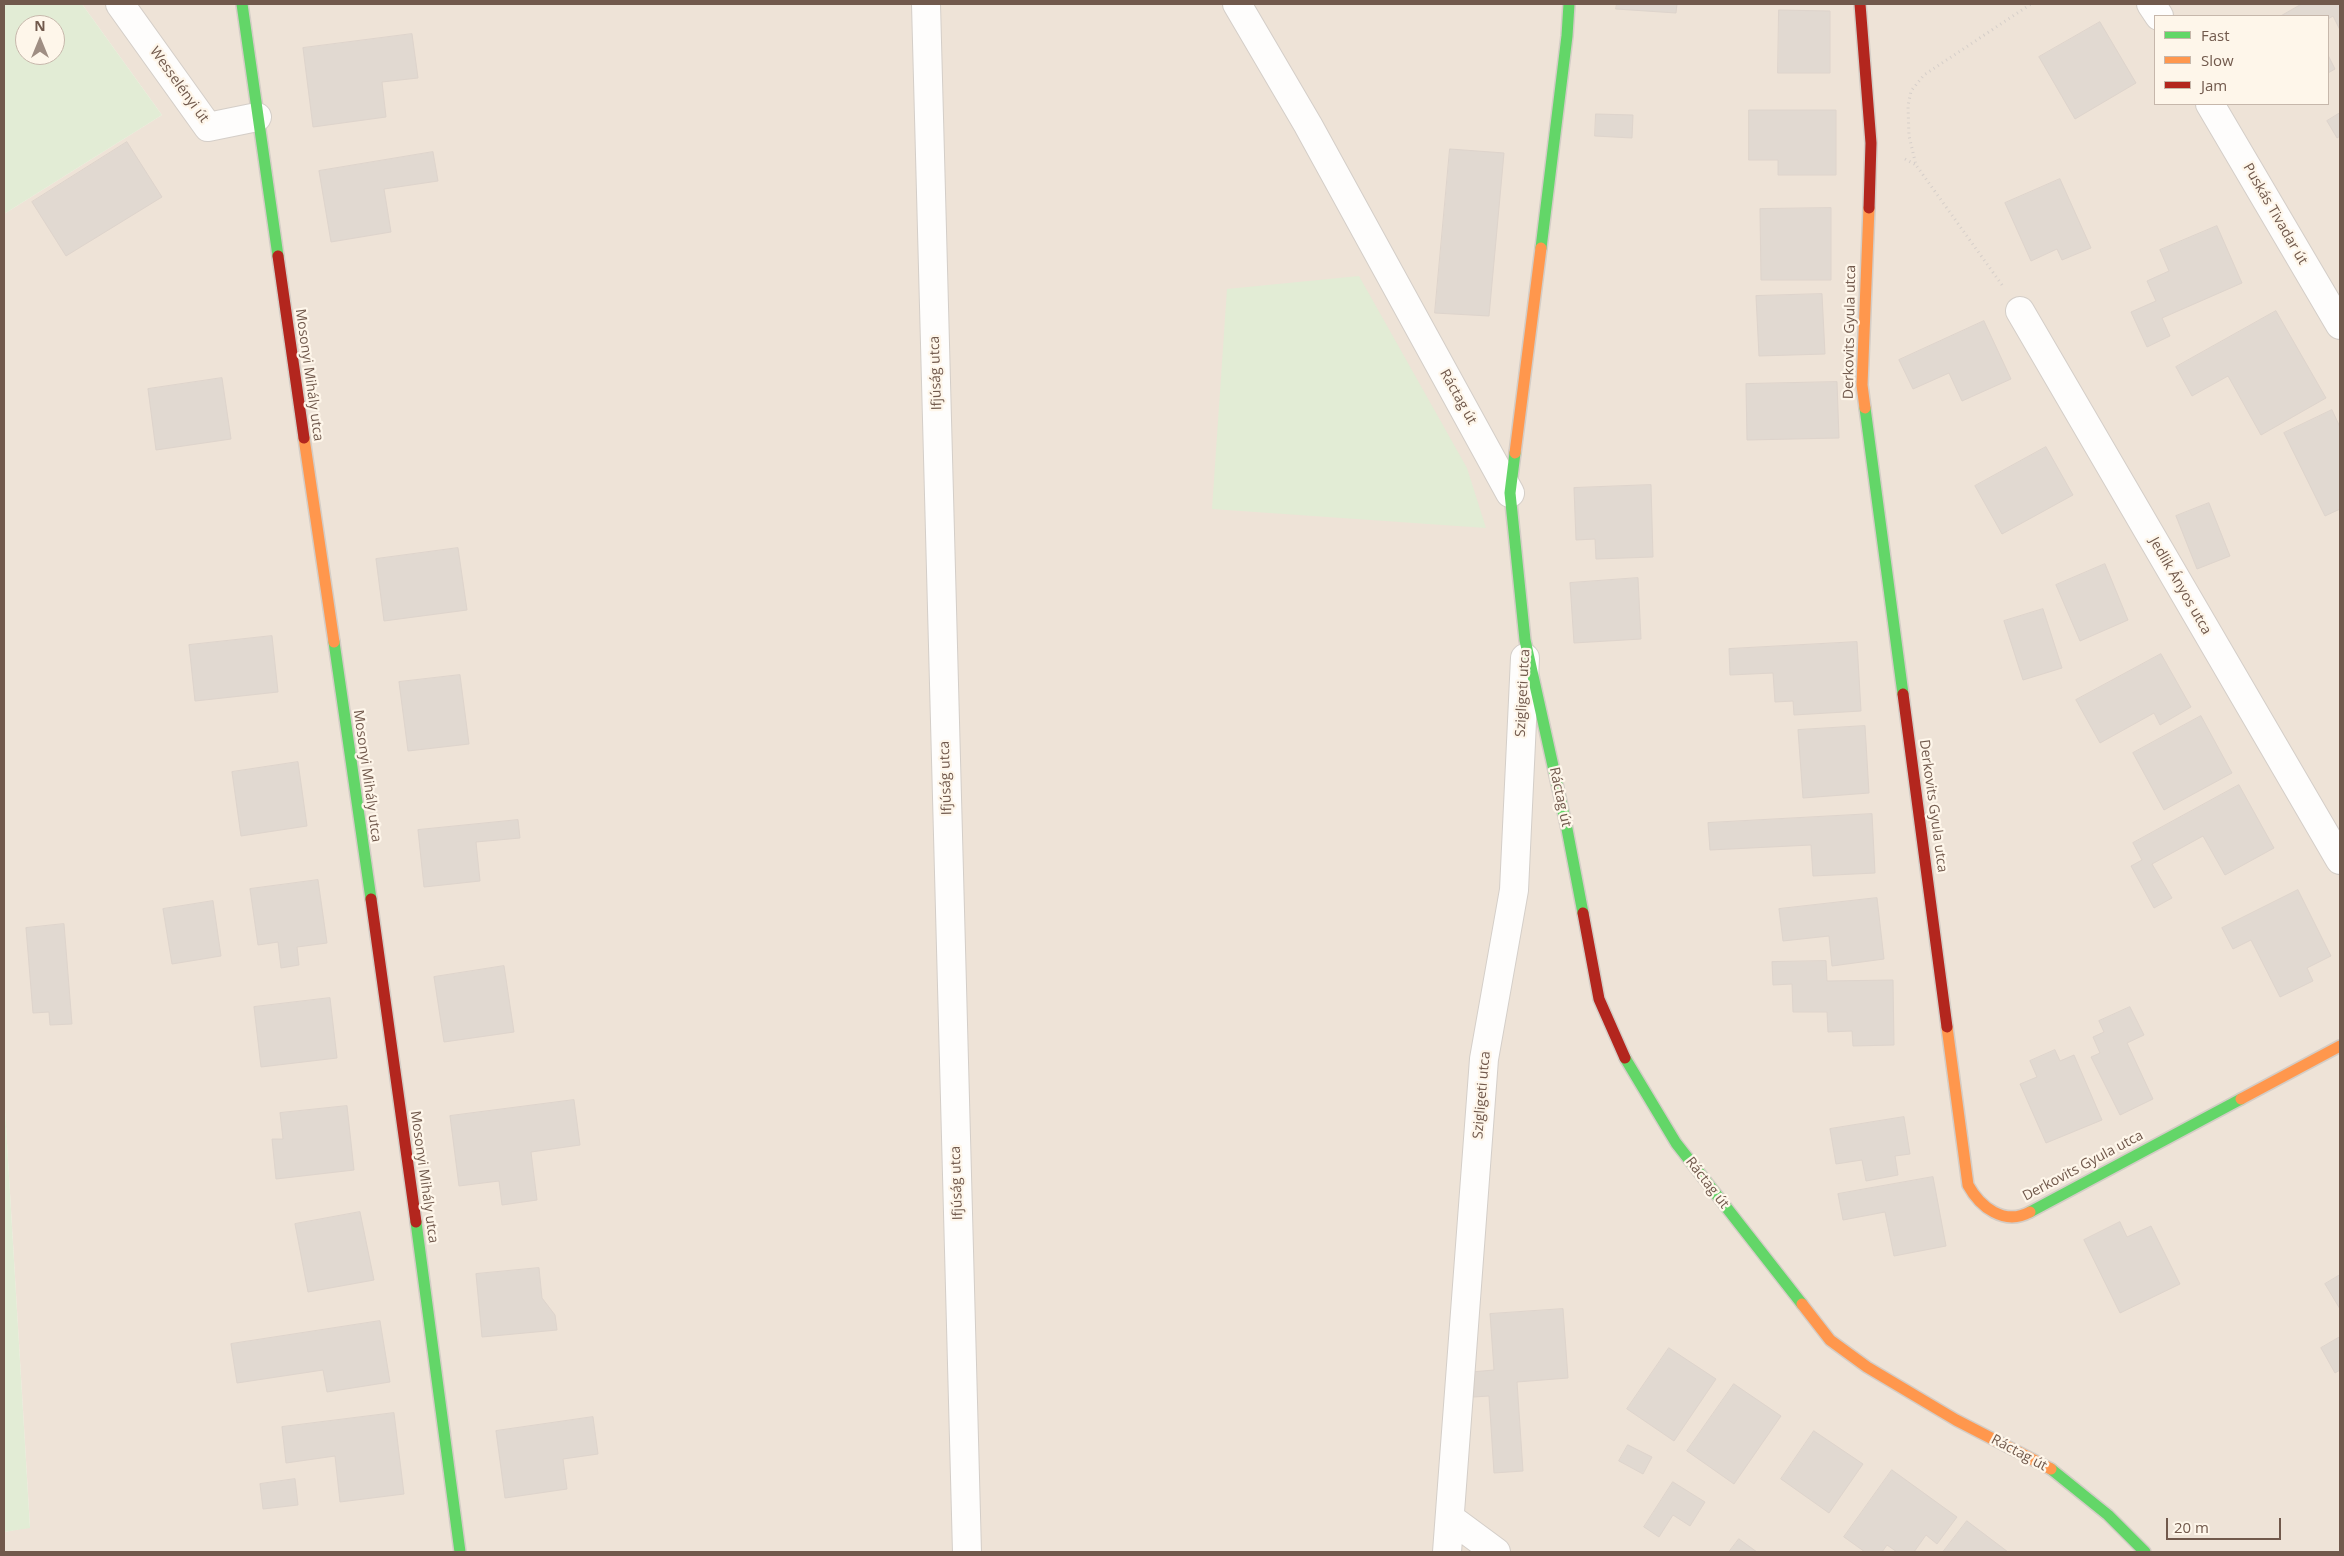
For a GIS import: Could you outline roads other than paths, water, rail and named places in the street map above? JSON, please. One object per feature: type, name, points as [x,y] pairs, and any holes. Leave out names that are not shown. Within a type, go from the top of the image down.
[{"type":"street","name":"Wesselényi út","points":[[120,4],[208,127],[257,117]]},
{"type":"street","name":"Mosonyi Mihály utca","points":[[242,4],[390,1037],[460,1552]]},
{"type":"street","name":"Ifjúság utca","points":[[926,4],[967,1552]]},
{"type":"street","name":"Ráctag út","points":[[1237,4],[1308,125],[1510,493],[1525,640],[1567,829],[1599,999],[1609,1025],[1632,1072],[1676,1143],[1830,1340],[1867,1367],[1956,1420],[2049,1468],[2108,1515],[2145,1552]]},
{"type":"street","points":[[1510,493],[1567,36],[1569,4]]},
{"type":"street","name":"Derkovits Gyula utca","points":[[1860,4],[1870,143],[1862,386],[1968,1186],[1975,1200],[1997,1216],[2010,1217],[2026,1214],[2340,1046]]},
{"type":"street","points":[[2151,4],[2158,15]]},
{"type":"street","name":"Puskás Tivadar út","points":[[2211,105],[2340,325]]},
{"type":"street","name":"Jedlik Ányos utca","points":[[2020,311],[2340,860]]},
{"type":"street","name":"Szigligeti utca","points":[[1447,1552],[1484,1059],[1514,890],[1525,640]]},
{"type":"street","points":[[1450,1518],[1496,1552]]}]
